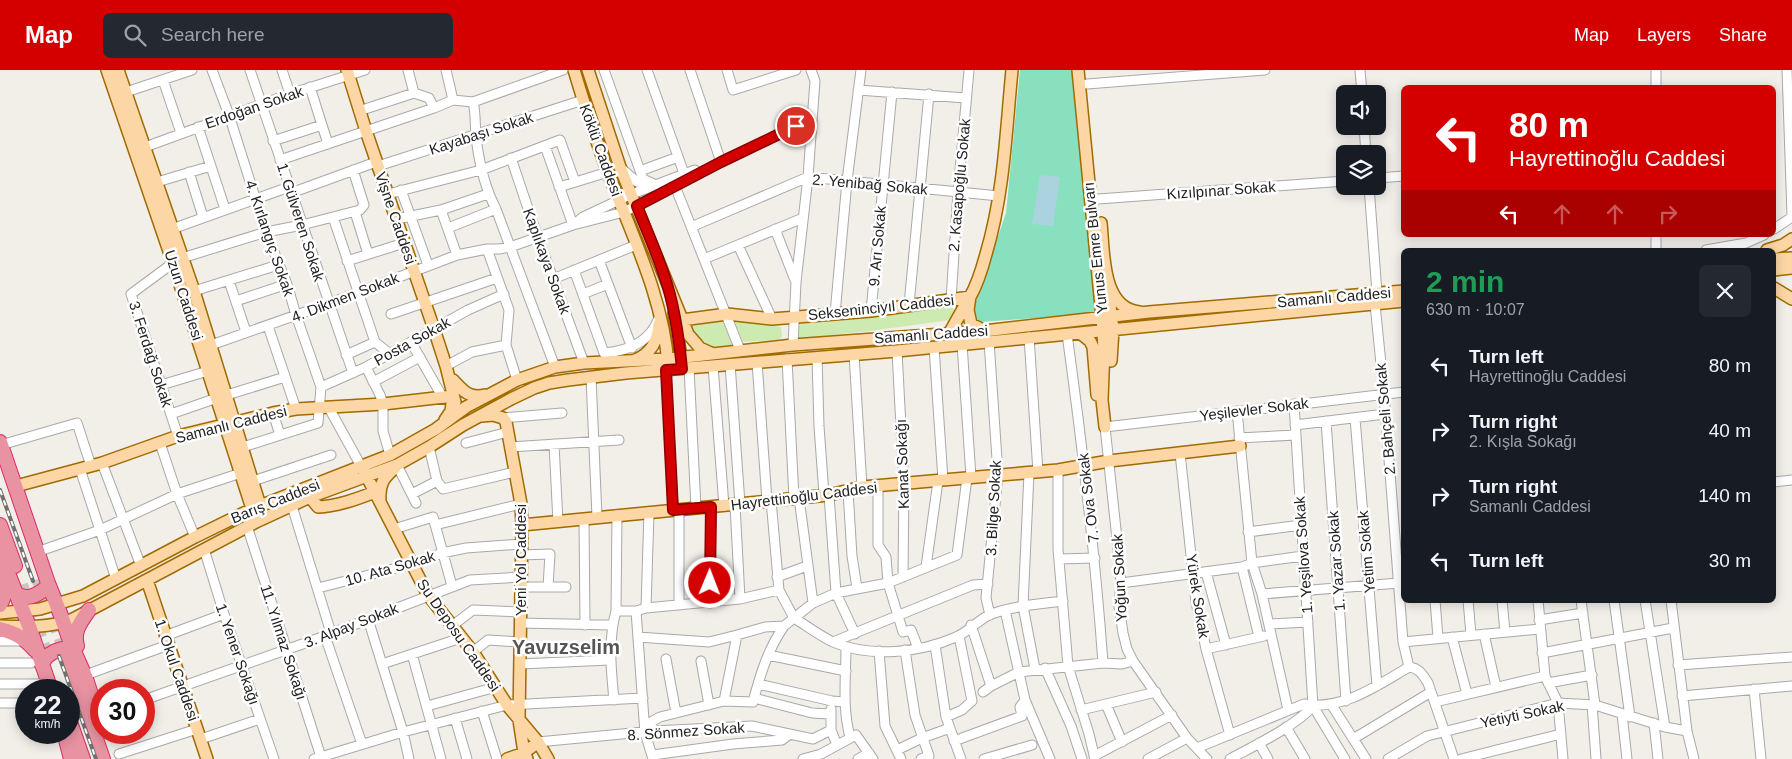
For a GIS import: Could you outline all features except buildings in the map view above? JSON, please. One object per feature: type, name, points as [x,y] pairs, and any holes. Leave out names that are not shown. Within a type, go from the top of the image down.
[{"type":"highway","points":[[1,444],[38,552],[43,581],[57,604],[64,623],[69,650],[103,759]]},
{"type":"highway","points":[[0,468],[46,588],[29,597],[21,598],[0,525]]},
{"type":"highway","points":[[0,554],[18,589],[22,611],[49,679]]},
{"type":"highway","points":[[0,565],[5,586],[5,596],[0,605]]},
{"type":"highway","points":[[89,610],[74,636],[90,682]]},
{"type":"highway","points":[[0,628],[25,639],[40,661]]},
{"type":"highway","points":[[40,661],[63,649],[69,650],[88,674]]},
{"type":"highway","points":[[67,744],[71,759]]},
{"type":"highway","points":[[77,744],[82,759]]},
{"type":"highway","points":[[110,744],[116,756]]},
{"type":"main road","name":"Uzun Caddesi","points":[[108,70],[178,261],[194,291],[211,345],[241,472],[251,485]]},
{"type":"main road","name":"Uzun Caddesi","points":[[118,70],[172,229],[178,261],[208,371],[222,397]]},
{"type":"main road","name":"Köklü Caddesi","points":[[574,70],[608,172],[656,299],[660,314],[667,367]]},
{"type":"main road","name":"Köklü Caddesi","points":[[588,70],[620,167],[665,278]]},
{"type":"main road","name":"Sekseninciyıl Caddesi","points":[[682,320],[726,314],[772,319],[871,311],[970,296],[976,285],[990,239],[1000,196],[1012,70]]},
{"type":"main road","name":"Yunus Emre Bulvarı","points":[[1078,70],[1107,316],[1108,331],[1104,349],[1102,400],[1105,423]]},
{"type":"main road","name":"Yunus Emre Bulvarı","points":[[1086,70],[1107,275],[1112,292],[1121,305],[1135,311],[1149,312]]},
{"type":"main road","name":"Vişne Caddesi","points":[[348,73],[446,366]]},
{"type":"main road","points":[[1772,248],[1792,239]]},
{"type":"main road","points":[[1776,259],[1792,258]]},
{"type":"main road","points":[[1776,270],[1792,268]]},
{"type":"main road","points":[[1107,275],[1107,316]]},
{"type":"main road","points":[[665,278],[688,334],[694,343],[711,353]]},
{"type":"main road","points":[[665,278],[675,316],[684,365]]},
{"type":"main road","points":[[1776,289],[1792,299]]},
{"type":"main road","name":"Samanlı Caddesi","points":[[684,365],[711,353],[740,350],[950,332],[986,336],[1029,337],[1108,331],[1376,299],[1401,292]]},
{"type":"main road","points":[[950,332],[970,296]]},
{"type":"main road","points":[[970,296],[968,310],[972,324],[986,336]]},
{"type":"main road","name":"Samanlı Caddesi","points":[[472,420],[511,399],[541,386],[568,380],[667,367],[684,365],[713,366],[962,344],[986,336],[1107,316],[1149,312],[1376,299],[1401,302]]},
{"type":"main road","points":[[634,360],[640,358],[653,347],[659,330],[660,314]]},
{"type":"main road","points":[[1080,333],[1090,341],[1093,347],[1096,389],[1105,423]]},
{"type":"main road","name":"Samanlı Caddesi","points":[[462,410],[517,380],[555,367],[634,360],[667,367]]},
{"type":"main road","points":[[446,366],[454,380],[463,390],[474,397],[497,392]]},
{"type":"main road","points":[[436,429],[450,416],[446,366]]},
{"type":"main road","points":[[454,380],[462,410]]},
{"type":"main road","points":[[448,397],[472,420],[494,415],[506,417]]},
{"type":"main road","name":"Samanlı Caddesi","points":[[16,486],[91,466],[178,436],[273,413],[296,409],[382,404],[448,397]]},
{"type":"main road","name":"Yeni Yol Caddesi","points":[[511,399],[506,417],[521,504],[522,525],[520,664],[513,705]]},
{"type":"main road","name":"Barış Caddesi","points":[[0,613],[57,604],[83,596],[229,519],[282,496],[390,455],[436,429],[462,410]]},
{"type":"main road","name":"Barış Caddesi","points":[[64,623],[256,522],[310,497],[397,466],[472,420]]},
{"type":"main road","name":"Uzun Caddesi","points":[[230,423],[243,447],[256,507],[256,522]]},
{"type":"main road","points":[[1109,461],[1180,453],[1239,442]]},
{"type":"main road","name":"Hayrettinoğlu Caddesi","points":[[522,525],[826,495],[862,487],[1058,470],[1109,461]]},
{"type":"main road","name":"Su Deposu Caddesi","points":[[360,466],[368,476],[428,595],[462,638],[496,687],[513,705],[519,720],[538,742],[548,759]]},
{"type":"main road","points":[[381,503],[380,487],[382,482],[397,466]]},
{"type":"main road","points":[[229,519],[242,508],[251,485],[266,496],[282,496]]},
{"type":"main road","points":[[310,497],[318,506],[325,506],[349,501],[375,492]]},
{"type":"main road","name":"1. Okul Caddesi","points":[[147,580],[207,759]]},
{"type":"main road","points":[[0,628],[64,623]]},
{"type":"main road","points":[[519,720],[525,756]]},
{"type":"main road","points":[[507,759],[525,756],[538,742]]},
{"type":"street","points":[[126,92],[192,70]]},
{"type":"street","name":"4. Kırlangıç Sokak","points":[[212,70],[229,115],[266,232],[287,284],[320,387],[324,408]]},
{"type":"street","name":"1. Gülveren Sokak","points":[[250,70],[352,373]]},
{"type":"street","points":[[282,70],[290,94]]},
{"type":"street","name":"Erdoğan Sokak","points":[[145,147],[348,73],[365,70]]},
{"type":"street","points":[[408,70],[414,93]]},
{"type":"street","points":[[446,70],[453,100]]},
{"type":"street","points":[[280,160],[453,100],[473,102],[562,70]]},
{"type":"street","points":[[604,70],[643,179],[654,184]]},
{"type":"street","points":[[647,70],[685,176]]},
{"type":"street","points":[[690,70],[721,162]]},
{"type":"street","points":[[726,70],[733,90],[768,74],[796,70]]},
{"type":"street","points":[[793,345],[796,282],[808,177],[815,81],[812,70]]},
{"type":"street","points":[[835,314],[847,181],[861,70]]},
{"type":"street","name":"2. Kasapoğlu Sokak","points":[[951,300],[969,70]]},
{"type":"street","points":[[1087,84],[1265,70]]},
{"type":"street","points":[[1360,70],[1361,85]]},
{"type":"street","points":[[1656,70],[1656,85]]},
{"type":"street","points":[[1776,228],[1792,216],[1788,70]]},
{"type":"street","points":[[163,80],[181,133]]},
{"type":"street","points":[[310,87],[328,144]]},
{"type":"street","points":[[858,90],[966,98]]},
{"type":"street","name":"9. Arı Sokak","points":[[871,311],[892,92]]},
{"type":"street","points":[[360,111],[414,93],[429,98],[434,108]]},
{"type":"street","points":[[909,306],[930,94]]},
{"type":"street","name":"Kayabaşı Sokak","points":[[172,229],[256,198],[290,190],[476,135],[583,100]]},
{"type":"street","points":[[473,102],[476,114],[480,170],[555,367]]},
{"type":"street","points":[[620,167],[637,182],[646,185],[654,184],[685,176],[721,162],[812,118]]},
{"type":"street","points":[[274,141],[322,125]]},
{"type":"street","points":[[198,127],[225,209]]},
{"type":"street","points":[[388,194],[480,170],[560,140],[575,182]]},
{"type":"street","points":[[545,146],[573,225]]},
{"type":"street","points":[[640,171],[678,157]]},
{"type":"street","name":"Kaplıkaya Sokak","points":[[511,158],[584,363]]},
{"type":"street","points":[[553,169],[568,163]]},
{"type":"street","points":[[156,182],[211,166]]},
{"type":"street","points":[[178,261],[266,232],[360,210],[364,205],[353,170]]},
{"type":"street","points":[[189,172],[203,217]]},
{"type":"street","points":[[559,187],[608,172]]},
{"type":"street","points":[[573,225],[624,212],[675,186],[685,176]]},
{"type":"street","points":[[1386,177],[1401,176]]},
{"type":"street","name":"2. Yenibağ Sokak","points":[[691,227],[808,177],[1000,196]]},
{"type":"street","name":"Kızılpınar Sokak","points":[[1098,200],[1336,182]]},
{"type":"street","points":[[573,225],[583,217],[654,184]]},
{"type":"street","points":[[675,186],[740,350]]},
{"type":"street","points":[[401,190],[428,265]]},
{"type":"street","points":[[397,220],[441,210],[488,194]]},
{"type":"street","name":"2. Bahçeli Sokak","points":[[1370,195],[1385,414],[1400,564],[1399,583],[1403,642],[1409,667]]},
{"type":"street","points":[[448,228],[496,209]]},
{"type":"street","points":[[441,210],[457,256]]},
{"type":"street","points":[[355,212],[368,254]]},
{"type":"street","points":[[333,217],[375,342],[390,354]]},
{"type":"street","points":[[704,259],[803,218]]},
{"type":"street","name":"4. Dikmen Sokak","points":[[211,345],[358,293],[428,265],[487,249],[510,247],[573,225]]},
{"type":"street","points":[[775,229],[796,282]]},
{"type":"street","points":[[1717,248],[1746,243],[1760,237]]},
{"type":"street","points":[[347,260],[404,243]]},
{"type":"street","points":[[553,279],[636,245]]},
{"type":"street","points":[[738,245],[772,319]]},
{"type":"street","points":[[487,249],[509,310],[506,345],[517,380]]},
{"type":"street","points":[[599,260],[632,348]]},
{"type":"street","name":"3. Ferdağ Sokak","points":[[178,261],[131,294],[178,436]]},
{"type":"street","points":[[194,291],[278,265]]},
{"type":"street","points":[[574,270],[604,353],[619,352],[632,348],[642,342],[655,327],[660,314]]},
{"type":"street","points":[[391,314],[497,278]]},
{"type":"street","points":[[229,281],[246,332]]},
{"type":"street","points":[[236,300],[287,284]]},
{"type":"street","points":[[583,294],[608,284]]},
{"type":"street","name":"Posta Sokak","points":[[320,387],[366,367],[468,310],[504,294]]},
{"type":"street","points":[[268,326],[296,409]]},
{"type":"street","name":"7. Ova Sokak","points":[[1067,334],[1085,465],[1104,663]]},
{"type":"street","name":"3. Bilge Sokak","points":[[986,336],[998,474],[986,598],[990,615]]},
{"type":"street","points":[[1029,337],[1033,472],[1023,606],[1035,669]]},
{"type":"street","points":[[346,355],[375,342]]},
{"type":"street","points":[[411,342],[448,397]]},
{"type":"street","points":[[753,700],[768,655],[776,638],[784,626],[813,603],[836,593],[888,583],[958,555],[969,478],[962,344]]},
{"type":"street","points":[[446,366],[472,352],[506,345]]},
{"type":"street","points":[[926,567],[940,481],[934,346]]},
{"type":"street","name":"Kanat Sokağı","points":[[897,350],[904,484],[903,577]]},
{"type":"street","points":[[854,354],[862,487]]},
{"type":"street","points":[[373,382],[420,357]]},
{"type":"street","points":[[817,357],[819,426],[836,593],[855,634]]},
{"type":"street","points":[[787,359],[797,498],[813,603]]},
{"type":"street","points":[[757,362],[777,577],[779,590],[794,618],[832,642],[861,650],[905,650],[935,645],[958,636],[990,615],[1005,610],[1063,601]]},
{"type":"street","points":[[730,364],[733,505],[740,599]]},
{"type":"street","points":[[684,365],[696,508]]},
{"type":"street","points":[[713,366],[733,505]]},
{"type":"street","points":[[366,367],[380,395],[383,431],[390,455]]},
{"type":"street","points":[[667,367],[676,510],[679,605]]},
{"type":"street","points":[[161,385],[208,371]]},
{"type":"street","points":[[171,414],[285,377]]},
{"type":"street","points":[[591,377],[598,517]]},
{"type":"street","name":"Yeşilevler Sokak","points":[[1105,423],[1236,411],[1401,392]]},
{"type":"street","name":"1. Yeşilova Sokak","points":[[1294,404],[1314,706]]},
{"type":"street","points":[[243,447],[318,423],[324,408]]},
{"type":"street","points":[[324,408],[360,466]]},
{"type":"street","points":[[1236,411],[1252,563],[1272,634],[1288,710]]},
{"type":"street","points":[[273,413],[280,434]]},
{"type":"street","points":[[506,417],[562,413]]},
{"type":"street","points":[[1295,424],[1385,414]]},
{"type":"street","name":"Yetim Sokak","points":[[1355,418],[1377,686]]},
{"type":"street","name":"1. Yazar Sokak","points":[[1326,421],[1346,701]]},
{"type":"street","points":[[1,444],[77,423],[91,466],[100,530],[116,579]]},
{"type":"street","name":"Yoğun Sokak","points":[[1105,423],[1120,582],[1119,606],[1127,648],[1187,738],[1207,759]]},
{"type":"street","points":[[466,443],[508,432]]},
{"type":"street","points":[[1239,442],[1296,435]]},
{"type":"street","points":[[510,447],[619,440]]},
{"type":"street","points":[[160,443],[194,537]]},
{"type":"street","points":[[554,444],[558,522]]},
{"type":"street","points":[[429,448],[437,481],[443,488],[515,472]]},
{"type":"street","name":"Yürek Sokak","points":[[1180,453],[1196,602],[1206,649],[1230,735]]},
{"type":"street","points":[[251,485],[331,454]]},
{"type":"street","points":[[91,466],[124,519],[141,566]]},
{"type":"street","points":[[397,466],[414,499],[437,481]]},
{"type":"street","points":[[1058,470],[1059,560],[1068,666],[1090,734],[1095,758],[1172,715]]},
{"type":"street","points":[[38,552],[100,530],[178,494],[241,472]]},
{"type":"street","points":[[1776,482],[1792,480]]},
{"type":"street","points":[[878,486],[878,545],[886,557],[888,583],[903,632],[912,630],[918,648]]},
{"type":"street","points":[[848,490],[852,556],[857,588]]},
{"type":"street","points":[[435,525],[521,504]]},
{"type":"street","points":[[292,506],[318,588],[328,634],[362,744]]},
{"type":"street","points":[[710,602],[711,507]]},
{"type":"street","points":[[646,608],[649,512]]},
{"type":"street","points":[[614,700],[610,660],[612,625],[616,611],[617,515]]},
{"type":"street","points":[[394,529],[433,517],[452,586]]},
{"type":"street","points":[[584,519],[585,625]]},
{"type":"street","name":"11. Yılmaz Sokağı","points":[[256,522],[286,649],[317,758]]},
{"type":"street","points":[[1248,532],[1301,525]]},
{"type":"street","name":"10. Ata Sokak","points":[[318,588],[466,548],[522,550],[550,554],[548,587]]},
{"type":"street","name":"1. Yener Sokağı","points":[[204,549],[224,614],[274,759]]},
{"type":"street","points":[[1120,582],[1193,574],[1303,556]]},
{"type":"street","points":[[1059,560],[1095,558]]},
{"type":"street","points":[[777,577],[808,566]]},
{"type":"street","points":[[1242,567],[1258,637]]},
{"type":"street","points":[[1206,572],[1226,645]]},
{"type":"street","name":"3. Alpay Sokak","points":[[155,696],[368,620],[470,580],[521,582],[548,587],[566,587]]},
{"type":"street","points":[[1262,594],[1399,583]]},
{"type":"street","points":[[832,642],[973,585],[988,584]]},
{"type":"street","points":[[616,611],[636,612],[646,608],[740,599],[779,590]]},
{"type":"street","points":[[1435,603],[1438,638]]},
{"type":"street","points":[[1468,603],[1471,635]]},
{"type":"street","points":[[1502,603],[1505,632]]},
{"type":"street","points":[[1538,603],[1546,679],[1558,703],[1563,759]]},
{"type":"street","points":[[1581,603],[1592,675],[1596,759]]},
{"type":"street","points":[[1614,603],[1626,715],[1627,759]]},
{"type":"street","points":[[1644,603],[1665,726]]},
{"type":"street","points":[[1671,603],[1687,731],[1694,759]]},
{"type":"street","points":[[452,626],[473,610],[585,625],[612,625]]},
{"type":"street","points":[[1005,610],[1025,700],[1050,759]]},
{"type":"street","points":[[636,612],[643,698],[653,757],[786,737]]},
{"type":"street","points":[[1403,642],[1505,632],[1583,613]]},
{"type":"street","points":[[88,674],[224,614]]},
{"type":"street","points":[[368,620],[403,732],[409,759]]},
{"type":"street","points":[[1269,624],[1308,622]]},
{"type":"street","points":[[638,637],[709,642],[765,627],[784,626]]},
{"type":"street","points":[[971,626],[991,686]]},
{"type":"street","points":[[1542,653],[1673,628]]},
{"type":"street","points":[[1206,649],[1272,634]]},
{"type":"street","points":[[1484,634],[1496,687]]},
{"type":"street","points":[[724,701],[737,636]]},
{"type":"street","points":[[946,717],[962,710],[972,702],[958,636]]},
{"type":"street","points":[[1452,637],[1467,694]]},
{"type":"street","points":[[382,664],[462,638]]},
{"type":"street","points":[[472,652],[488,640],[520,642]]},
{"type":"street","points":[[0,641],[19,641]]},
{"type":"street","points":[[935,645],[946,717],[961,759]]},
{"type":"street","points":[[846,646],[845,702],[846,723],[850,737]]},
{"type":"street","points":[[905,650],[915,716],[922,738],[925,757]]},
{"type":"street","points":[[879,651],[886,726],[899,755],[922,738],[950,728]]},
{"type":"street","points":[[412,654],[442,759]]},
{"type":"street","points":[[768,655],[846,671]]},
{"type":"street","points":[[1678,666],[1792,657]]},
{"type":"street","points":[[666,659],[676,713]]},
{"type":"street","points":[[520,664],[610,660]]},
{"type":"street","points":[[0,663],[40,661]]},
{"type":"street","points":[[701,661],[709,705]]},
{"type":"street","points":[[983,692],[1019,672],[1104,663],[1122,664],[1134,661]]},
{"type":"street","points":[[1197,748],[1304,704],[1314,706],[1346,701],[1377,686],[1409,667],[1415,667],[1423,674],[1432,692],[1454,759],[1561,734]]},
{"type":"street","points":[[1045,668],[1071,726],[1082,759]]},
{"type":"street","points":[[1435,702],[1496,687],[1546,679],[1592,675]]},
{"type":"street","points":[[0,684],[15,685]]},
{"type":"street","points":[[758,684],[832,701],[845,702]]},
{"type":"street","points":[[1682,696],[1792,686]]},
{"type":"street","points":[[427,706],[496,687]]},
{"type":"street","points":[[1754,689],[1760,759]]},
{"type":"street","points":[[1081,710],[1156,692]]},
{"type":"street","points":[[1353,739],[1432,692]]},
{"type":"street","points":[[317,758],[432,724],[513,705],[643,698]]},
{"type":"street","points":[[649,732],[652,722],[660,717],[724,701],[753,700],[812,713],[830,714]]},
{"type":"street","points":[[954,741],[1022,716],[1020,707],[1025,700]]},
{"type":"street","points":[[832,701],[830,730],[838,745]]},
{"type":"street","points":[[0,703],[15,703]]},
{"type":"street","name":"Yetiyti Sokak","points":[[1388,759],[1427,736],[1558,703],[1594,704],[1626,715],[1687,731]]},
{"type":"street","points":[[1106,704],[1122,742]]},
{"type":"street","points":[[1331,704],[1366,759]]},
{"type":"street","points":[[1230,759],[1286,727],[1314,706]]},
{"type":"street","points":[[1314,706],[1345,759]]},
{"type":"street","points":[[482,711],[497,759]]},
{"type":"street","points":[[455,718],[467,759]]},
{"type":"street","points":[[116,756],[260,719]]},
{"type":"street","points":[[1654,723],[1658,759]]},
{"type":"street","name":"8. Sönmez Sokak","points":[[538,742],[649,732],[752,726],[786,737],[813,739],[830,730]]},
{"type":"street","points":[[1286,727],[1306,759]]},
{"type":"street","points":[[804,759],[822,757],[856,734],[871,756],[858,759]]},
{"type":"street","points":[[1153,758],[1187,738]]},
{"type":"street","points":[[1259,743],[1268,759]]},
{"type":"street","points":[[984,759],[1032,745]]},
{"type":"green space","points":[[1020,70],[1073,70],[1097,306],[1094,314],[979,322],[973,319],[972,313],[1006,213]]},
{"type":"green space","points":[[941,304],[952,305],[954,310],[950,320],[797,339],[798,324],[870,318]]},
{"type":"green space","points":[[733,318],[781,327],[782,337],[777,340],[743,342]]},
{"type":"green space","points":[[724,320],[734,347],[719,348],[709,345],[700,338],[692,326]]},
{"type":"water","points":[[1040,175],[1060,177],[1053,226],[1032,224]]},
{"type":"tunnel","points":[[38,579],[66,652]]},
{"type":"tunnel","points":[[21,585],[48,659]]},
{"type":"railway","points":[[0,490],[33,581]]},
{"type":"railway","points":[[59,656],[96,759]]},
{"type":"district","name":"Yavuzselim","points":[[566,647]]},
{"type":"route","points":[[710,583],[711,507],[673,510],[666,370],[682,369],[681,357],[675,316],[665,278],[637,206],[686,179],[796,126]]}]
